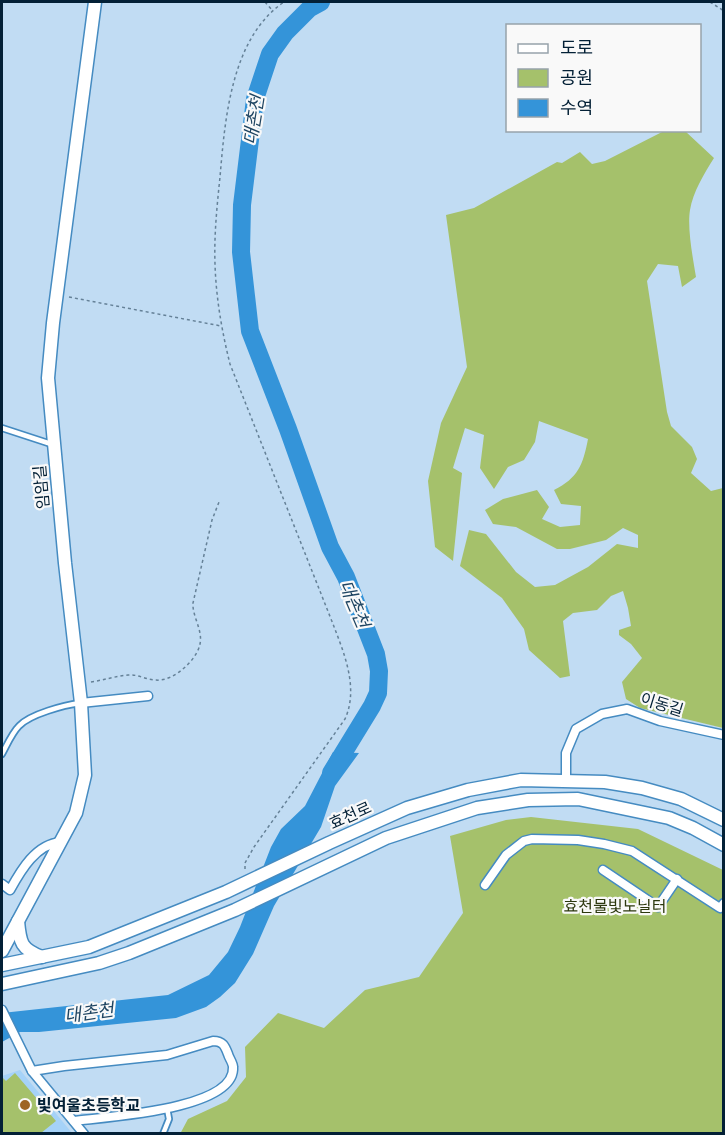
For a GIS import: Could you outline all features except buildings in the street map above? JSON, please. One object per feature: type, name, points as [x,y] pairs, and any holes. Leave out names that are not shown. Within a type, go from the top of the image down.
[{"type":"main road","name":"임암길","points":[[2,951],[76,813],[85,776],[81,703],[48,378],[95,2]]},
{"type":"main road","name":"효천로","points":[[2,965],[89,947],[226,892],[407,808],[468,790],[521,780],[605,782],[642,788],[681,799],[723,820]]},
{"type":"main road","points":[[2,984],[99,963],[235,910],[386,838],[477,808],[528,800],[565,798],[614,805],[669,818],[723,845]]},
{"type":"main road","points":[[18,921],[20,940],[25,949],[44,957]]},
{"type":"street","points":[[81,703],[148,696]]},
{"type":"street","name":"이동길","points":[[566,780],[566,753],[576,729],[602,714],[627,709],[660,722],[723,735]]},
{"type":"street","points":[[484,885],[511,850],[524,841],[532,839],[578,840],[622,848],[641,856],[720,908],[723,903]]},
{"type":"street","points":[[2,884],[10,890],[26,864],[37,853],[55,842],[61,842]]},
{"type":"street","points":[[603,870],[658,907],[677,879]]},
{"type":"street","points":[[2,1010],[32,1071],[84,1134]]},
{"type":"street","points":[[32,1071],[167,1055],[213,1041],[220,1041],[224,1044],[233,1068],[228,1082],[208,1097],[167,1108],[75,1121]]},
{"type":"lane","points":[[2,428],[54,444]]},
{"type":"lane","points":[[2,754],[19,726],[26,720],[65,705],[81,703]]},
{"type":"lane","points":[[163,1134],[169,1119],[167,1108]]},
{"type":"path","points":[[265,2],[273,11]]},
{"type":"path","points":[[249,881],[244,869],[249,855],[345,719],[350,709],[352,695],[342,648],[233,373],[217,292],[215,239],[224,128],[237,73],[245,51],[262,23],[284,2]]},
{"type":"path","points":[[710,2],[723,11]]},
{"type":"path","points":[[57,294],[222,326]]},
{"type":"path","points":[[78,683],[130,675],[164,680],[178,672],[196,655],[200,638],[193,603],[212,520],[219,502]]},
{"type":"shaded area","name":"빛여울초등학교","points":[[20,1070],[72,1133],[2,1133],[2,1076]]},
{"type":"green space","points":[[662,132],[686,132],[714,158],[691,203],[690,234],[696,277],[682,287],[678,266],[658,264],[647,281],[671,426],[692,447],[697,459],[691,473],[711,491],[723,488],[723,728],[640,708],[626,699],[622,682],[642,658],[631,644],[619,635],[619,630],[631,626],[623,591],[611,596],[597,610],[573,613],[563,621],[570,676],[560,678],[529,650],[524,629],[502,598],[460,566],[469,530],[486,534],[516,572],[535,587],[555,585],[588,567],[617,544],[638,548],[638,535],[623,528],[606,540],[570,549],[557,549],[516,527],[493,524],[485,510],[503,499],[537,490],[549,507],[542,519],[560,527],[580,525],[581,506],[561,504],[554,490],[569,481],[578,470],[588,439],[539,421],[535,442],[524,460],[508,467],[494,489],[480,468],[484,435],[465,428],[453,468],[462,473],[453,561],[435,547],[428,481],[441,423],[467,367],[446,215],[474,208],[557,162],[562,163],[580,152],[592,164],[605,161]]},
{"type":"green space","name":"효천물빛노닐터","points":[[531,817],[638,829],[723,870],[723,1133],[180,1134],[188,1119],[227,1101],[246,1077],[245,1047],[278,1013],[324,1028],[365,990],[419,977],[463,913],[450,836],[506,820]]},
{"type":"green space","name":"빛여울초등학교","points":[[15,1073],[56,1121],[41,1133],[2,1133],[2,1077],[6,1081]]},
{"type":"water","points":[[333,752],[359,753],[335,786],[321,827],[274,906],[253,954],[235,983],[220,997],[206,1007],[176,1018],[20,1032],[2,1042],[2,1013],[168,995],[209,975],[228,952],[271,847],[281,829],[305,806]]},
{"type":"waterway","name":"대촌천","points":[[321,2],[310,8],[285,33],[270,54],[255,99],[242,205],[241,252],[250,331],[330,547],[346,577],[376,654],[379,671],[378,693],[372,706],[331,773]]},
{"type":"place","name":"빛여울초등학교","points":[[25,1105]]}]
